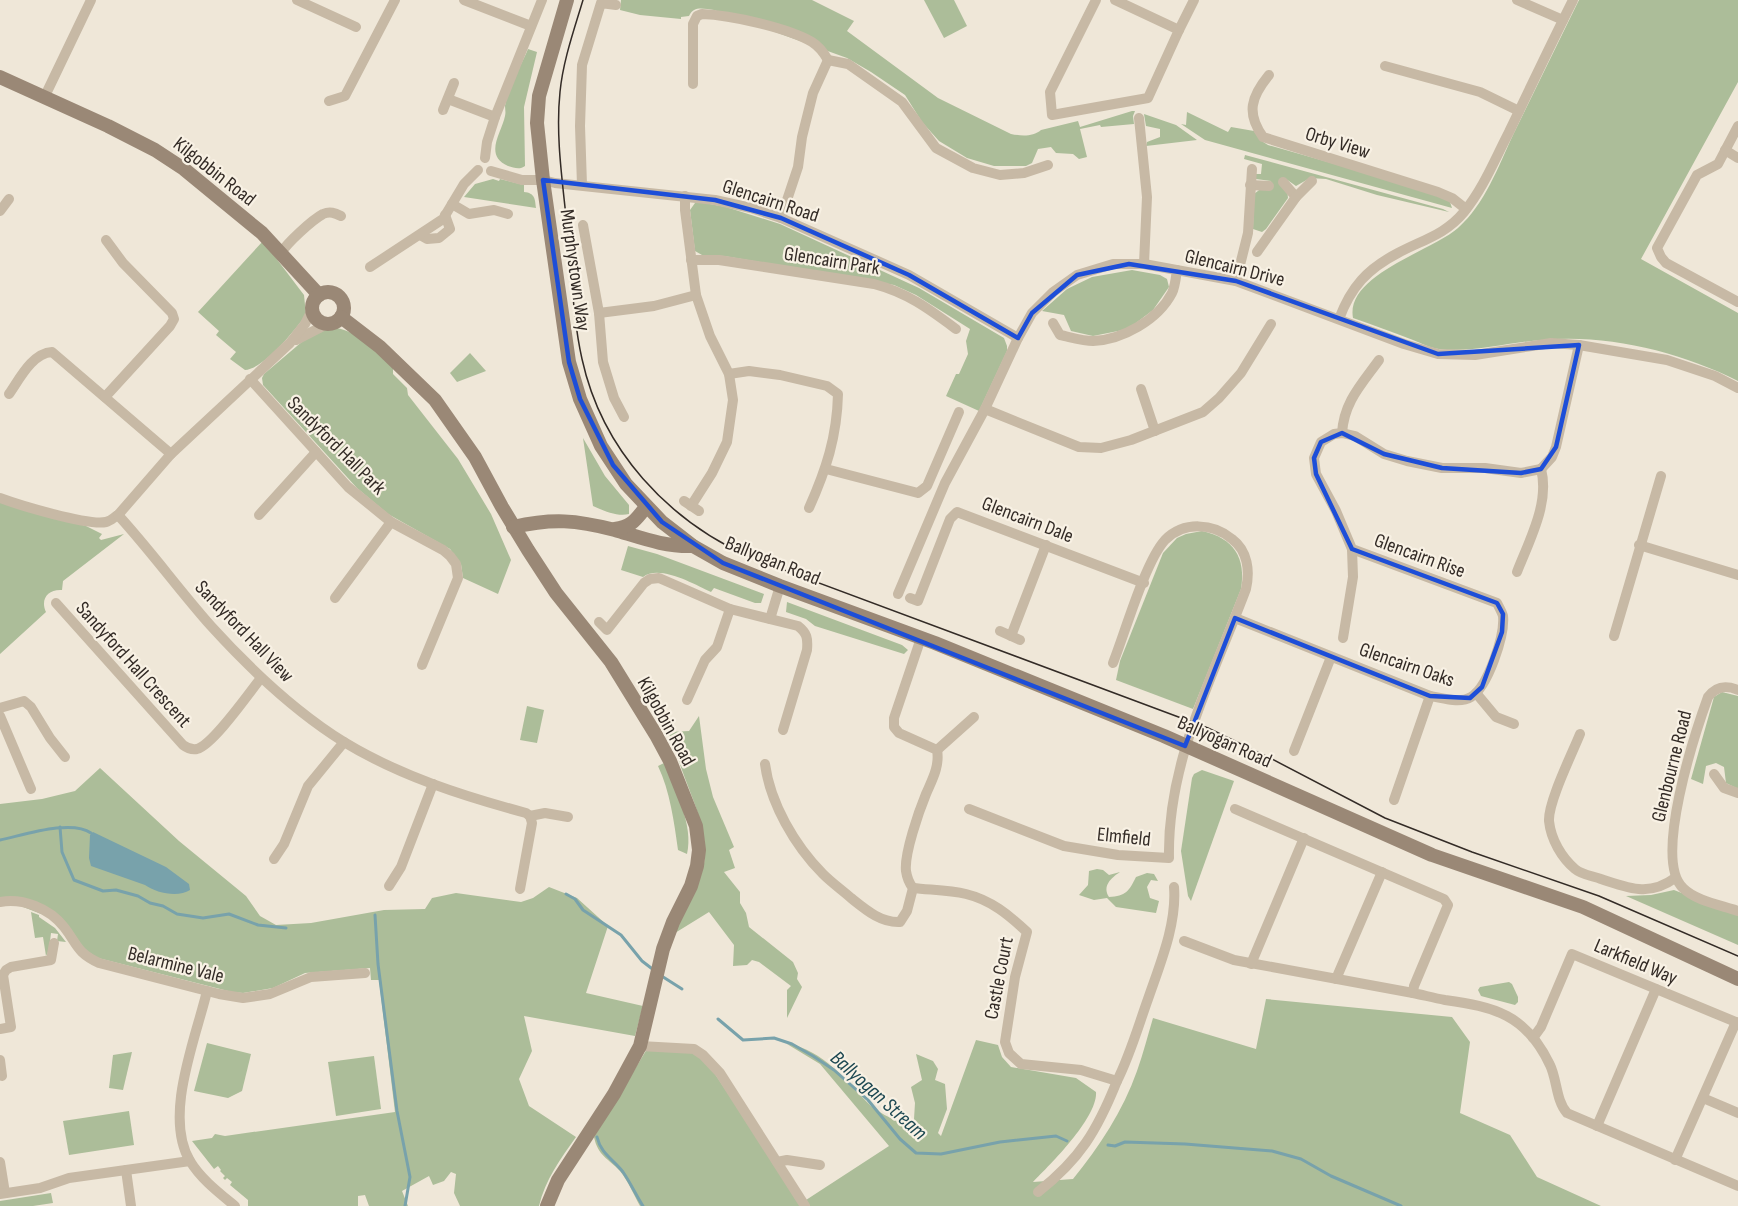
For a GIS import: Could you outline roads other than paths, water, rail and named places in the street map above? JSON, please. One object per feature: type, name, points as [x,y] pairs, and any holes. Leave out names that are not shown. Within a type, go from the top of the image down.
[{"type":"street","points":[[44,98],[92,0]]},
{"type":"street","points":[[297,0],[356,27]]},
{"type":"street","points":[[329,101],[345,96],[395,0]]},
{"type":"street","points":[[464,0],[531,26]]},
{"type":"street","points":[[485,159],[495,117],[543,0]]},
{"type":"street","name":"Murphystown Way","points":[[567,0],[539,96],[537,131],[562,317],[574,380],[601,446],[620,475],[646,507],[662,522]]},
{"type":"street","points":[[1096,0],[1050,92],[1053,116],[1148,98],[1194,0]]},
{"type":"street","points":[[1115,0],[1179,30]]},
{"type":"street","points":[[1517,0],[1563,20]]},
{"type":"street","points":[[1339,319],[1347,298],[1363,278],[1399,252],[1424,243],[1443,231],[1466,209],[1489,174],[1572,0]]},
{"type":"street","points":[[582,185],[580,126],[582,65],[601,3],[616,5]]},
{"type":"street","points":[[693,84],[694,20],[697,16],[711,14],[755,23],[806,39],[818,46],[828,60],[849,64],[902,102],[936,148],[974,168],[1000,175],[1024,173],[1048,165]]},
{"type":"street","points":[[781,218],[798,167],[804,128],[813,93],[828,60]]},
{"type":"street","points":[[1385,66],[1480,92],[1519,111]]},
{"type":"street","name":"Orby View","points":[[1269,75],[1259,87],[1253,103],[1253,123],[1263,137],[1438,192],[1452,198],[1466,209]]},
{"type":"street","name":"Kilgobbin Road","points":[[0,77],[108,126],[155,150],[184,169],[262,233],[319,295]]},
{"type":"street","points":[[443,110],[454,83]]},
{"type":"street","points":[[448,99],[495,117]]},
{"type":"street","points":[[1139,118],[1147,197],[1144,264]]},
{"type":"street","points":[[1738,126],[1718,164],[1697,175],[1657,248],[1660,257],[1666,263],[1738,302]]},
{"type":"street","points":[[1725,150],[1738,158]]},
{"type":"street","points":[[370,267],[420,235],[445,215],[464,184],[478,170],[478,162],[485,159],[491,162],[491,171],[485,174],[478,170]]},
{"type":"street","points":[[1236,281],[1248,233],[1252,169]]},
{"type":"street","name":"Glencairn Road","points":[[491,171],[522,180],[543,180],[685,196],[751,208],[781,218],[909,275],[1018,338]]},
{"type":"street","points":[[1257,252],[1296,196],[1312,181]]},
{"type":"street","points":[[1283,182],[1296,196]]},
{"type":"street","points":[[1250,185],[1269,186]]},
{"type":"street","points":[[685,196],[696,295],[710,336],[729,374],[733,410],[727,442],[712,473],[691,506]]},
{"type":"street","points":[[0,211],[9,199]]},
{"type":"street","points":[[452,204],[468,214],[494,210],[508,214]]},
{"type":"street","points":[[281,253],[291,240],[324,213],[334,212],[341,216]]},
{"type":"street","points":[[583,225],[599,313],[603,362],[614,398],[624,417]]},
{"type":"street","points":[[1248,233],[1263,241]]},
{"type":"street","points":[[105,397],[174,319],[172,313],[123,263],[106,240]]},
{"type":"street","name":"Glencairn Park","points":[[691,260],[720,260],[874,284],[911,297],[956,329]]},
{"type":"street","name":"Glencairn Drive","points":[[898,594],[945,483],[986,410],[1018,338],[1032,313],[1053,292],[1077,275],[1113,264],[1144,264],[1236,281],[1438,354],[1475,355],[1551,344],[1579,345],[1667,360],[1715,376],[1738,388]]},
{"type":"street","points":[[1053,323],[1060,335],[1092,341],[1121,335],[1157,312],[1172,293],[1177,270]]},
{"type":"street","points":[[0,498],[70,518],[105,522],[118,515],[171,454],[291,343],[305,324],[314,300],[319,295],[330,292],[339,296],[344,306],[335,320],[291,343]]},
{"type":"street","points":[[599,313],[654,306],[696,295]]},
{"type":"street","points":[[312,310],[317,319],[335,320]]},
{"type":"street","name":"Kilgobbin Road","points":[[335,320],[380,347],[435,400],[476,457],[513,527],[556,593],[611,662],[632,694],[670,761],[692,816],[699,850],[697,866],[691,885],[673,922],[662,956],[640,1046],[614,1094],[558,1180],[547,1206]]},
{"type":"street","points":[[986,410],[1079,447],[1101,448],[1155,431],[1203,412],[1219,398],[1240,373],[1271,324]]},
{"type":"street","points":[[1379,360],[1347,406],[1343,417],[1342,433],[1354,436],[1384,454],[1407,461],[1442,468],[1485,468],[1521,473],[1541,469],[1552,457],[1579,345]]},
{"type":"street","points":[[9,394],[19,378],[40,355],[52,352],[171,454]]},
{"type":"street","points":[[729,374],[749,371],[780,375],[827,386],[838,394],[838,414],[826,469],[809,508]]},
{"type":"street","name":"Sandyford Hall Park","points":[[250,379],[348,487],[391,522],[443,550],[456,564],[458,578],[422,665]]},
{"type":"street","points":[[1141,389],[1155,431]]},
{"type":"street","points":[[826,469],[918,493],[927,486],[959,412]]},
{"type":"street","name":"Glencairn Rise","points":[[1342,433],[1334,434],[1321,442],[1314,458],[1316,474],[1336,511],[1352,549],[1497,603]]},
{"type":"street","points":[[259,515],[316,452]]},
{"type":"street","points":[[1517,572],[1543,496],[1544,482],[1541,469]]},
{"type":"street","points":[[1614,636],[1661,476]]},
{"type":"street","points":[[613,530],[626,528],[632,524],[646,507]]},
{"type":"street","name":"Glencairn Dale","points":[[914,599],[950,519],[954,513],[961,512],[1144,583]]},
{"type":"street","name":"Sandyford Hall View","points":[[118,515],[189,602],[261,678],[344,742],[393,767],[479,800],[530,816],[545,813],[568,817]]},
{"type":"street","name":"Ballyogan Road","points":[[513,527],[556,520],[613,530],[673,546],[693,546]]},
{"type":"street","points":[[335,598],[391,522]]},
{"type":"street","points":[[635,536],[652,530],[662,522]]},
{"type":"street","name":"Ballyogan Road","points":[[662,522],[693,546],[723,562],[780,586],[921,638],[1164,736],[1432,855],[1540,891],[1608,918],[1738,979]]},
{"type":"street","name":"Elmfield","points":[[969,809],[1064,846],[1170,863],[1170,811],[1185,746],[1246,589],[1247,563],[1235,541],[1221,532],[1196,526],[1176,532],[1161,546],[1113,663]]},
{"type":"street","points":[[1000,631],[1015,638],[1046,545]]},
{"type":"street","points":[[1639,545],[1738,575]]},
{"type":"street","points":[[1343,638],[1353,577],[1352,549]]},
{"type":"street","points":[[603,626],[650,579],[659,578],[730,609],[798,626],[806,632],[807,650],[783,730]]},
{"type":"street","points":[[770,619],[780,586]]},
{"type":"street","name":"Sandyford Hall Crescent","points":[[56,603],[183,746],[189,749],[197,749],[211,740],[261,678]]},
{"type":"street","name":"Glencairn Oaks","points":[[1235,618],[1430,696],[1457,700],[1470,698],[1482,687],[1494,658],[1502,632],[1503,614],[1497,603]]},
{"type":"street","points":[[687,700],[705,660],[717,647],[730,609]]},
{"type":"street","points":[[921,638],[894,718],[894,727],[899,733],[937,750]]},
{"type":"street","points":[[1294,752],[1331,657]]},
{"type":"street","name":"Glenbourne Road","points":[[1676,878],[1671,849],[1674,822],[1705,706],[1708,697],[1716,689],[1729,687],[1738,690]]},
{"type":"street","points":[[1476,693],[1496,717],[1514,724]]},
{"type":"street","points":[[1394,800],[1430,696]]},
{"type":"street","points":[[0,708],[24,701],[31,707],[65,757]]},
{"type":"street","points":[[0,716],[31,789]]},
{"type":"street","points":[[937,750],[974,717]]},
{"type":"street","points":[[1580,734],[1554,800],[1549,820],[1555,841],[1563,857],[1578,872],[1635,890],[1662,888],[1676,878],[1683,889],[1699,898],[1738,911]]},
{"type":"street","points":[[274,859],[284,844],[308,786],[344,742]]},
{"type":"street","points":[[765,764],[766,777],[788,827],[804,852],[823,874],[848,895],[888,922],[900,922],[907,911],[913,888],[906,871],[907,857],[921,808],[939,759],[937,750]]},
{"type":"street","points":[[1714,774],[1724,788],[1738,793]]},
{"type":"street","points":[[389,886],[401,867],[433,784]]},
{"type":"street","points":[[1235,809],[1444,899],[1448,903],[1413,993]]},
{"type":"street","points":[[520,889],[532,823],[530,816]]},
{"type":"street","points":[[1251,964],[1304,838]]},
{"type":"street","points":[[1336,979],[1382,872]]},
{"type":"street","points":[[1038,1192],[1060,1175],[1079,1154],[1101,1120],[1127,1060],[1162,957],[1172,915],[1174,887]]},
{"type":"street","name":"Castle Court","points":[[913,888],[965,894],[985,901],[1008,914],[1027,932],[1015,977],[1005,1042],[1009,1053],[1015,1059],[1021,1064],[1081,1070],[1117,1081]]},
{"type":"street","name":"Belarmine Vale","points":[[0,902],[25,902],[46,911],[61,924],[82,954],[99,963],[229,996],[252,997],[270,994],[311,977],[364,973]]},
{"type":"street","points":[[1184,941],[1225,958],[1251,964],[1492,1008],[1506,1014],[1533,1038],[1552,1068],[1565,1110],[1738,1186]]},
{"type":"street","points":[[0,1029],[11,1027],[3,996],[3,975],[6,970],[11,967],[51,960],[54,943]]},
{"type":"street","name":"Larkfield Way","points":[[1533,1038],[1541,1027],[1572,954],[1737,1022]]},
{"type":"street","points":[[1597,1126],[1656,989]]},
{"type":"street","points":[[207,991],[180,1100],[179,1121],[184,1149],[190,1161],[207,1183],[235,1206]]},
{"type":"street","points":[[1676,1160],[1737,1022]]},
{"type":"street","points":[[640,1046],[694,1049],[703,1055],[720,1073],[805,1206]]},
{"type":"street","points":[[0,1060],[2,1076]]},
{"type":"street","points":[[1702,1098],[1738,1113]]},
{"type":"street","points":[[777,1162],[787,1160],[820,1164]]},
{"type":"street","points":[[0,1162],[2,1194],[40,1188],[69,1178],[190,1161]]},
{"type":"street","points":[[126,1170],[131,1206]]},
{"type":"water","points":[[93,832],[166,867],[189,884],[190,890],[179,894],[161,892],[91,866],[90,835]]},
{"type":"waterway","name":"Ballyogan Stream","points":[[60,827],[62,852],[74,880],[103,891],[116,890],[138,896],[177,914],[203,918],[229,914],[258,925],[286,928]]},
{"type":"waterway","name":"Ballyogan Stream","points":[[0,840],[34,832],[72,827],[91,833]]},
{"type":"waterway","name":"Ballyogan Stream","points":[[566,894],[575,899],[583,910],[621,935],[642,961],[655,971]]},
{"type":"waterway","points":[[375,915],[378,964],[397,1111],[410,1177],[405,1206]]},
{"type":"waterway","name":"Ballyogan Stream","points":[[660,975],[682,989]]},
{"type":"waterway","name":"Ballyogan Stream","points":[[718,1019],[743,1040],[774,1038],[792,1044],[834,1070],[868,1100],[900,1139],[916,1153],[941,1154],[1000,1142],[1056,1136],[1067,1141]]},
{"type":"waterway","points":[[597,1137],[601,1148],[623,1172],[643,1206]]},
{"type":"waterway","name":"Ballyogan Stream","points":[[1108,1145],[1115,1146],[1125,1142],[1185,1144],[1272,1151],[1301,1159],[1331,1176],[1401,1206]]},
{"type":"tram line","points":[[583,0],[569,46],[559,110],[561,165],[579,344],[592,392],[605,423],[622,452],[643,479],[667,503],[721,543],[752,558],[1208,728],[1385,818],[1472,852],[1599,896],[1738,956]]}]
